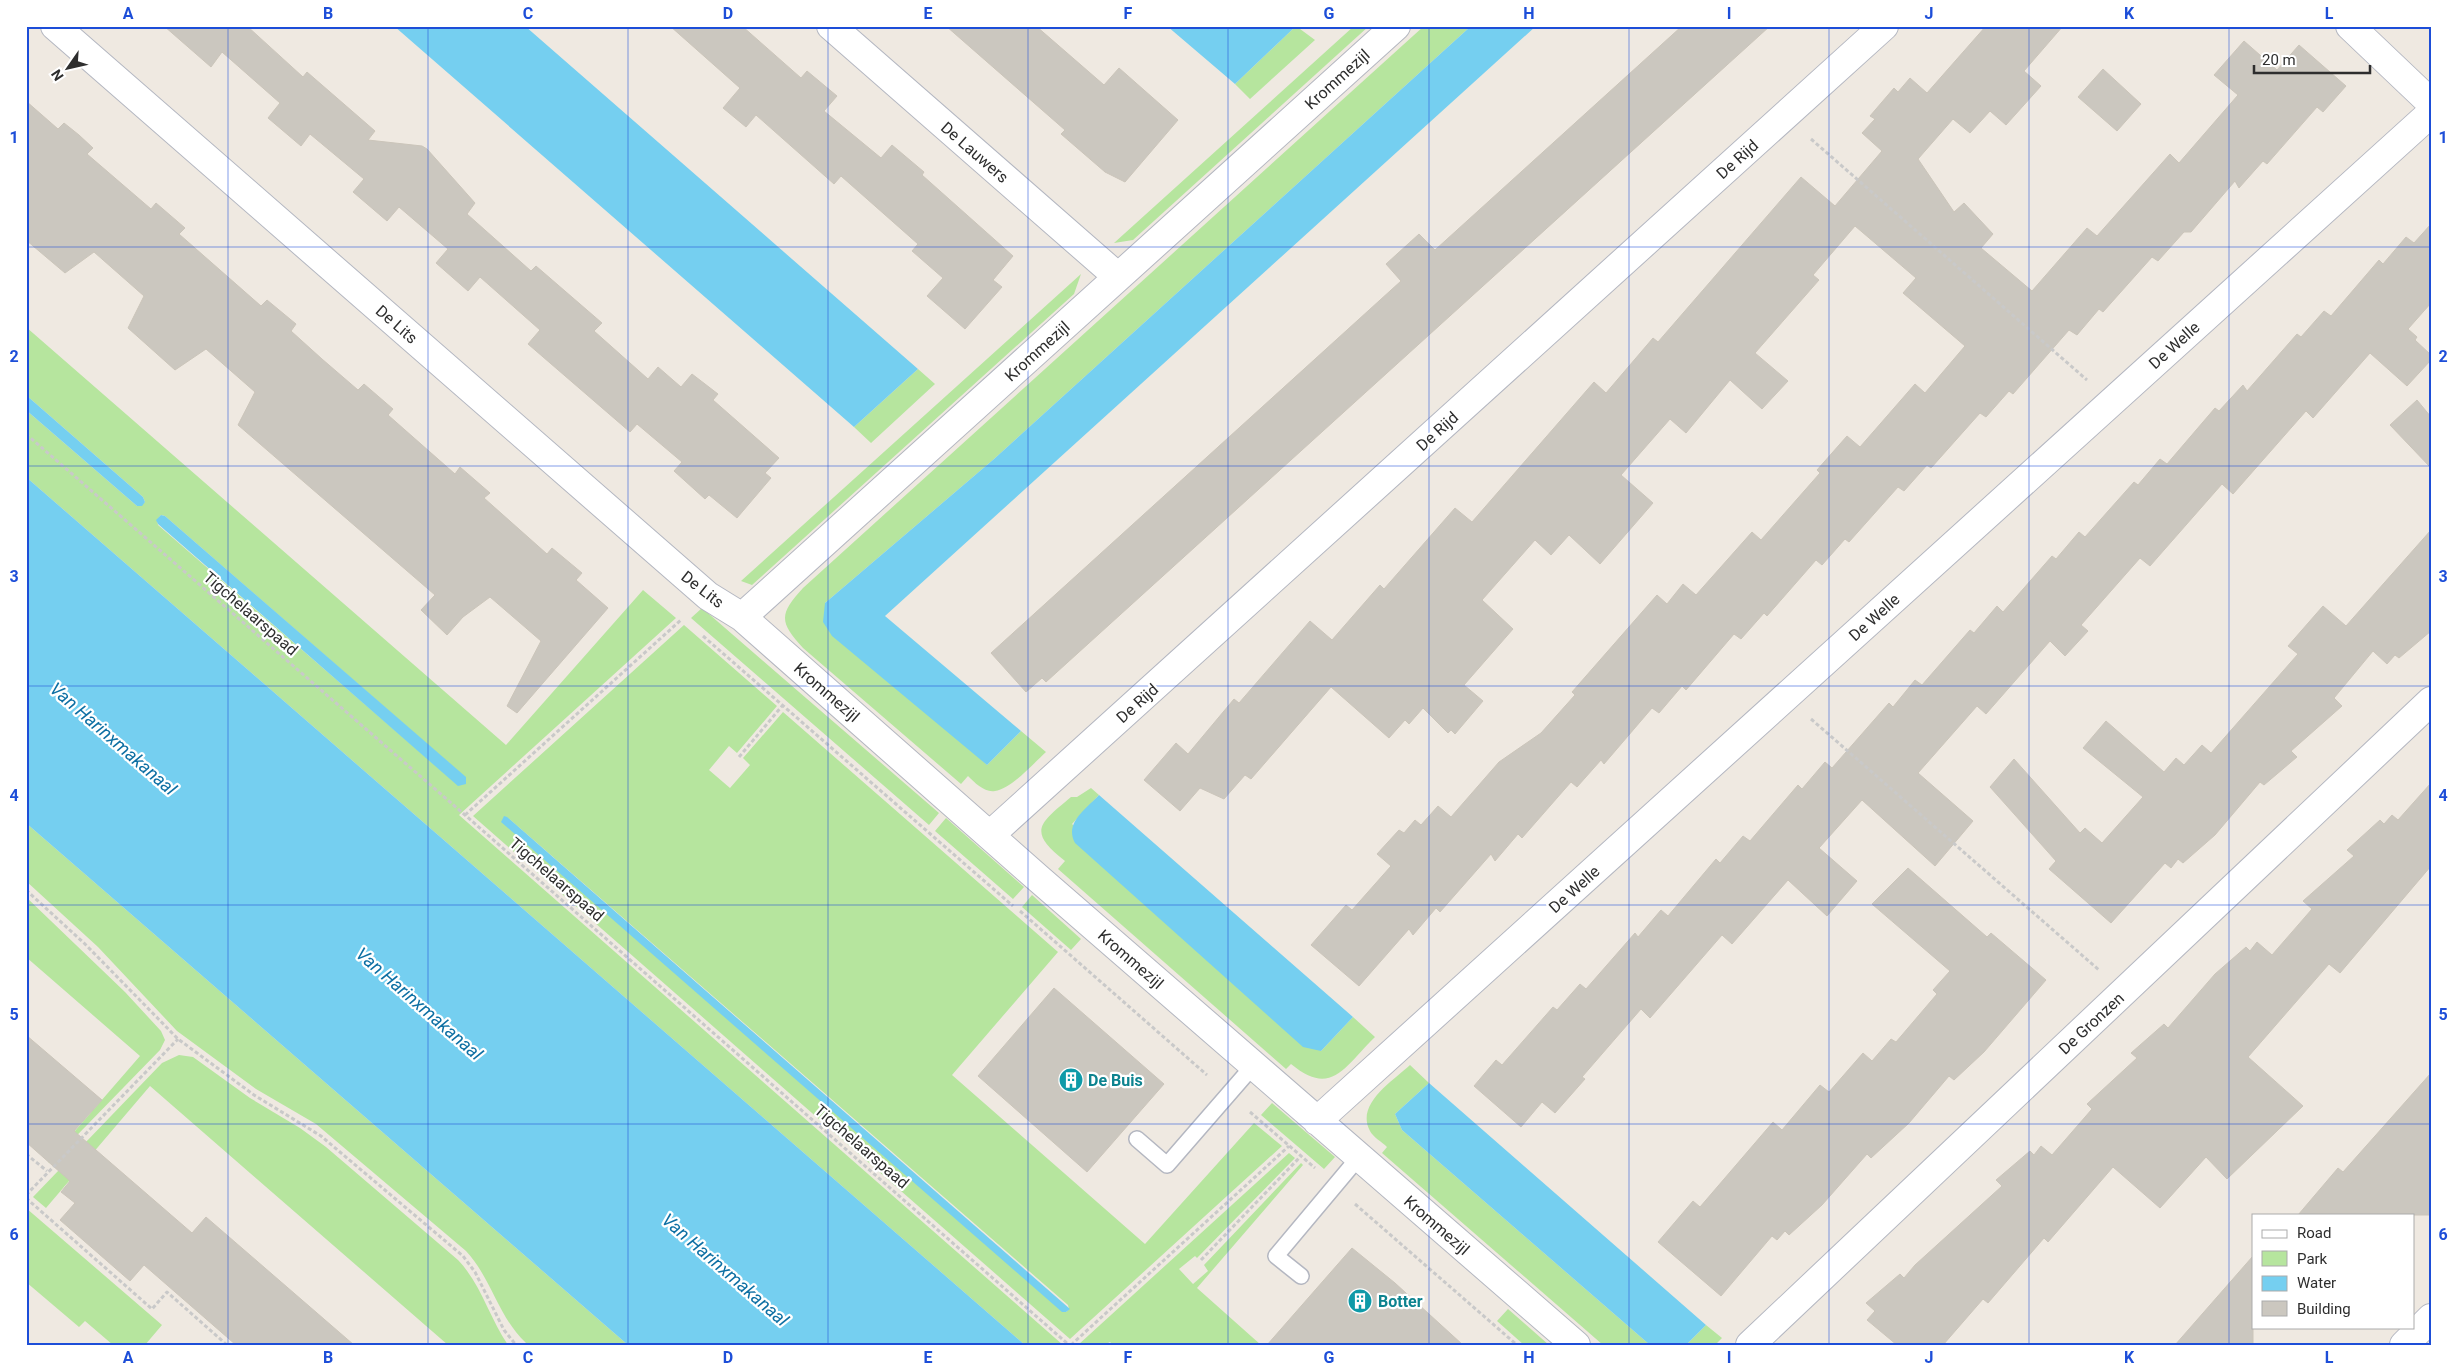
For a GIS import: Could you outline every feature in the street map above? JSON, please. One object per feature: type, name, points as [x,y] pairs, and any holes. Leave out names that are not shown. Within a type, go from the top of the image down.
[{"type":"street","name":"De Lits","points":[[55,26],[708,596],[742,617]]},
{"type":"street","name":"De Lauwers","points":[[831,26],[1118,277]]},
{"type":"street","name":"Krommezijl","points":[[1396,26],[742,617],[1253,1066],[1576,1345]]},
{"type":"street","name":"De Rijd","points":[[990,835],[1884,26]]},
{"type":"street","points":[[2350,26],[2431,102]]},
{"type":"street","name":"De Welle","points":[[1317,1121],[2431,113]]},
{"type":"street","name":"De Gronzen","points":[[1750,1345],[2431,701]]},
{"type":"street","points":[[2404,1345],[2431,1318]]},
{"type":"lane","points":[[1137,1139],[1167,1165],[1253,1066]]},
{"type":"lane","points":[[1301,1276],[1276,1256],[1359,1157]]},
{"type":"path","points":[[1788,114],[1810,138],[2080,372],[2109,405]]},
{"type":"path","name":"Tigchelaarspaad","points":[[26,434],[466,815],[1070,1345]]},
{"type":"path","points":[[466,815],[688,614]]},
{"type":"path","points":[[683,618],[690,625]]},
{"type":"path","points":[[697,631],[1517,1345]]},
{"type":"path","points":[[1788,696],[1809,718],[2101,972],[2122,993]]},
{"type":"path","points":[[739,757],[783,705]]},
{"type":"path","points":[[26,890],[85,944],[178,1039],[254,1094],[321,1136],[463,1256],[475,1272],[504,1330],[516,1345]]},
{"type":"path","points":[[178,1039],[57,1164],[47,1172],[26,1196],[152,1309],[167,1292],[227,1345]]},
{"type":"path","points":[[1070,1345],[1289,1146]]},
{"type":"path","points":[[26,1154],[47,1172]]},
{"type":"path","points":[[1201,1260],[1301,1156]]},
{"type":"green space","points":[[1296,26],[1315,40],[1250,99],[1235,84]]},
{"type":"green space","points":[[1354,26],[1369,26],[1133,240],[1114,243]]},
{"type":"green space","points":[[1424,26],[1471,26],[994,459],[825,603],[987,765],[1021,731],[1046,752],[1022,775],[1001,789],[991,791],[980,787],[968,776],[961,784],[803,648],[786,624],[786,612],[790,605],[803,588]]},
{"type":"green space","points":[[1081,274],[1074,294],[752,585],[741,581]]},
{"type":"green space","points":[[26,327],[506,745],[643,590],[676,618],[459,815],[1063,1345],[1025,1345],[26,477],[26,410],[137,506],[145,502],[143,497],[26,395]],"holes":[[[161,515],[165,516],[465,777],[458,785],[158,525],[157,520]]]},
{"type":"green space","points":[[918,369],[935,384],[871,443],[854,427]]},
{"type":"green space","points":[[702,608],[939,813],[929,825],[691,618]]},
{"type":"green space","points":[[684,625],[777,706],[737,753],[729,746],[709,770],[730,788],[750,765],[743,758],[783,712],[1058,952],[952,1075],[1145,1244],[1254,1123],[1282,1146],[1070,1339],[473,816]],"holes":[[[507,817],[1068,1305],[1069,1309],[1066,1312]]]},
{"type":"green space","points":[[1091,788],[1099,795],[1072,824],[1321,1051],[1353,1017],[1375,1037],[1346,1067],[1328,1078],[1317,1078],[1305,1074],[1291,1064],[1286,1069],[1058,869],[1065,861],[1045,842],[1042,828],[1051,814],[1071,797],[1077,797]]},
{"type":"green space","points":[[946,818],[1024,887],[1013,899],[935,831]]},
{"type":"green space","points":[[26,823],[628,1345],[526,1343],[508,1322],[475,1262],[466,1251],[316,1124],[256,1089],[177,1031],[98,947],[26,881]]},
{"type":"green space","points":[[1032,895],[1081,939],[1071,950],[1022,907]]},
{"type":"green space","points":[[26,897],[125,992],[161,1031],[165,1040],[160,1050],[50,1163],[48,1162],[140,1056],[26,957]]},
{"type":"green space","points":[[179,1055],[193,1057],[250,1098],[300,1128],[326,1147],[458,1260],[473,1279],[508,1345],[448,1345],[150,1086],[46,1208],[33,1197],[162,1063]]},
{"type":"green space","points":[[1410,1065],[1429,1083],[1395,1114],[1402,1130],[1650,1345],[1603,1345],[1382,1153],[1387,1147],[1370,1131],[1367,1121],[1368,1111],[1372,1102],[1386,1085]]},
{"type":"green space","points":[[1272,1103],[1335,1157],[1324,1169],[1261,1115]]},
{"type":"green space","points":[[1289,1153],[1295,1158],[1197,1258],[1195,1256],[1179,1269],[1193,1284],[1208,1271],[1204,1265],[1301,1163],[1303,1165],[1197,1288],[1261,1345],[1113,1345],[1110,1342],[1104,1345],[1078,1345]]},
{"type":"green space","points":[[26,1208],[162,1325],[145,1345],[113,1345],[85,1321],[79,1327],[26,1282]]},
{"type":"green space","points":[[1508,1309],[1549,1345],[1524,1345],[1497,1321]]},
{"type":"green space","points":[[1706,1325],[1722,1338],[1715,1345],[1686,1345]]},
{"type":"water","points":[[394,26],[525,26],[918,369],[854,427]]},
{"type":"water","points":[[1167,26],[1296,26],[1235,84]]},
{"type":"water","points":[[1471,26],[1536,26],[885,616],[1021,731],[987,765],[832,636],[823,622],[825,603],[994,459]]},
{"type":"water","points":[[26,395],[143,497],[145,502],[142,506],[137,506],[26,410]]},
{"type":"water","name":"Van Harinxmakanaal","points":[[26,477],[1025,1345],[628,1345],[26,823]]},
{"type":"water","points":[[161,515],[165,516],[466,777],[466,784],[458,786],[158,524],[156,520]]},
{"type":"water","points":[[1099,795],[1353,1017],[1321,1051],[1303,1047],[1075,843],[1072,836],[1074,823]]},
{"type":"water","points":[[504,816],[1070,1309],[1062,1312],[501,822]]},
{"type":"water","points":[[1429,1083],[1706,1325],[1686,1345],[1650,1345],[1402,1130],[1395,1114]]},
{"type":"building","points":[[164,26],[247,26],[303,77],[307,72],[375,131],[368,140],[422,146],[427,149],[475,203],[467,214],[531,271],[536,266],[602,323],[594,331],[648,379],[658,367],[681,387],[692,374],[718,394],[713,400],[779,458],[765,473],[771,478],[737,518],[709,495],[705,499],[674,471],[682,462],[637,424],[630,432],[528,344],[540,330],[480,277],[468,291],[436,263],[448,249],[399,207],[387,221],[353,192],[364,179],[310,134],[301,146],[268,118],[280,103],[222,52],[211,67]]},
{"type":"building","points":[[670,26],[742,26],[801,78],[807,71],[837,96],[824,111],[881,158],[892,145],[924,172],[922,175],[1013,256],[993,280],[1002,287],[965,329],[927,296],[943,278],[912,251],[918,244],[841,176],[834,184],[756,115],[746,127],[723,108],[740,88]]},
{"type":"building","points":[[946,26],[1036,26],[1104,85],[1119,68],[1178,120],[1125,182],[1105,172],[1061,134],[1065,130]]},
{"type":"building","points":[[1682,26],[1770,26],[1046,682],[1042,678],[1026,692],[991,653],[1401,281],[1386,264],[1419,234],[1435,250]]},
{"type":"building","points":[[1986,26],[2063,26],[2024,71],[2041,86],[2006,125],[1990,111],[1970,133],[1953,119],[1918,159],[1954,212],[1964,203],[1993,234],[1981,248],[2032,291],[2087,228],[2097,236],[2170,154],[2179,163],[2238,95],[2214,75],[2244,41],[2277,70],[2299,45],[2346,86],[2323,112],[2317,107],[2267,164],[2263,161],[2239,188],[2235,181],[2191,232],[2184,232],[2158,261],[2152,257],[2103,312],[2099,309],[2077,335],[2069,330],[2013,394],[2009,391],[1986,417],[1980,413],[1931,468],[1927,465],[1904,491],[1898,487],[1849,542],[1845,539],[1822,565],[1816,560],[1767,616],[1764,613],[1741,639],[1734,634],[1686,690],[1682,686],[1659,713],[1652,708],[1604,764],[1601,760],[1577,787],[1571,782],[1522,838],[1518,834],[1495,861],[1491,854],[1440,912],[1436,908],[1413,935],[1409,929],[1359,986],[1311,945],[1346,905],[1352,910],[1391,866],[1377,854],[1399,830],[1404,833],[1415,820],[1421,825],[1438,806],[1451,817],[1499,762],[1541,733],[1575,695],[1572,692],[1657,595],[1667,604],[1683,584],[1696,595],[1752,532],[1761,540],[1820,473],[1817,470],[1847,436],[1860,447],[1915,384],[1925,393],[1965,346],[1903,293],[1916,278],[1855,226],[1813,275],[1819,280],[1755,353],[1788,381],[1762,409],[1730,380],[1686,433],[1670,419],[1621,475],[1653,503],[1600,564],[1569,535],[1551,555],[1535,540],[1482,600],[1513,629],[1464,685],[1483,701],[1455,734],[1451,730],[1448,733],[1423,708],[1409,724],[1405,720],[1389,738],[1331,687],[1251,779],[1245,775],[1224,799],[1200,788],[1180,811],[1144,780],[1176,743],[1188,754],[1234,699],[1239,703],[1310,621],[1332,640],[1380,585],[1384,589],[1455,508],[1472,522],[1594,382],[1606,393],[1653,338],[1658,342],[1801,177],[1835,206],[1882,151],[1862,133],[1875,119],[1870,116],[1894,88],[1898,92],[1910,78],[1927,93]]},
{"type":"building","points":[[2103,69],[2141,104],[2117,131],[2078,97]]},
{"type":"building","points":[[26,101],[58,129],[64,123],[79,135],[93,148],[87,154],[151,209],[156,203],[185,228],[179,234],[261,306],[267,300],[296,324],[291,331],[322,359],[358,390],[364,384],[393,409],[388,415],[455,474],[460,467],[490,493],[484,498],[547,554],[552,548],[582,573],[576,580],[608,608],[517,713],[507,706],[541,641],[490,597],[463,617],[447,635],[421,610],[435,595],[238,425],[255,392],[206,349],[175,370],[128,328],[144,296],[94,252],[65,273],[26,240]]},
{"type":"building","points":[[2431,224],[2431,303],[2408,329],[2417,337],[2415,340],[2431,355],[2431,360],[2407,386],[2370,353],[2313,418],[2306,411],[2233,494],[2222,484],[2150,566],[2140,558],[2081,625],[2088,631],[2065,656],[2050,641],[1986,714],[1977,706],[1918,773],[1973,821],[1935,866],[1862,800],[1819,848],[1857,881],[1827,916],[1788,880],[1732,944],[1722,935],[1650,1018],[1641,1009],[1582,1077],[1585,1079],[1555,1113],[1542,1102],[1521,1127],[1474,1086],[1496,1060],[1502,1065],[1553,1007],[1557,1010],[1580,984],[1586,989],[1635,933],[1638,937],[1661,910],[1668,916],[1716,859],[1720,863],[1743,836],[1750,841],[1798,785],[1802,789],[1825,762],[1832,768],[1889,703],[1893,707],[1915,680],[1922,685],[1970,630],[1974,633],[1997,606],[2003,612],[2052,556],[2056,559],[2079,532],[2085,537],[2134,482],[2138,485],[2160,459],[2167,464],[2215,408],[2219,411],[2243,385],[2247,391],[2297,334],[2301,337],[2324,311],[2331,316],[2379,260],[2383,264],[2406,237],[2414,243]]},
{"type":"building","points":[[2417,400],[2431,417],[2431,468],[2390,425]]},
{"type":"building","points":[[2431,530],[2431,631],[2399,658],[2395,655],[2387,664],[2373,651],[2334,698],[2342,706],[2291,751],[2297,757],[2264,785],[2260,782],[2215,835],[2183,863],[2178,859],[2171,868],[2165,863],[2111,923],[2049,869],[2056,861],[1990,787],[2014,759],[2080,833],[2085,828],[2102,843],[2143,797],[2083,748],[2106,721],[2164,772],[2176,758],[2184,765],[2202,745],[2211,753],[2298,654],[2288,646],[2323,606],[2346,626]]},
{"type":"building","points":[[2431,783],[2431,866],[2340,973],[2329,964],[2248,1057],[2303,1106],[2227,1179],[2206,1157],[2160,1208],[2113,1167],[2048,1242],[2044,1238],[1988,1303],[1983,1299],[1943,1345],[1897,1345],[1867,1320],[1875,1311],[1866,1303],[1900,1274],[1904,1278],[1915,1265],[2002,1186],[1996,1180],[2030,1151],[2034,1155],[2041,1146],[2052,1155],[2092,1109],[2087,1104],[2137,1058],[2131,1053],[2164,1024],[2168,1028],[2215,974],[2246,947],[2250,951],[2257,942],[2272,955],[2312,909],[2303,901],[2354,856],[2347,850],[2380,820],[2384,824],[2392,815],[2398,820]]},
{"type":"building","points":[[1908,868],[1987,937],[1991,933],[2046,980],[1984,1052],[1954,1080],[1949,1076],[1909,1123],[1871,1158],[1867,1154],[1822,1205],[1789,1235],[1785,1231],[1777,1240],[1772,1236],[1721,1296],[1658,1242],[1693,1201],[1700,1207],[1773,1122],[1782,1130],[1820,1085],[1829,1092],[1863,1053],[1872,1061],[1891,1039],[1896,1042],[1937,994],[1933,990],[1950,971],[1872,904]]},
{"type":"building","name":"De Buis","points":[[1054,988],[1164,1084],[1087,1172],[978,1076]]},
{"type":"building","points":[[26,1035],[102,1100],[74,1131],[192,1233],[206,1217],[354,1345],[236,1345],[144,1265],[130,1281],[60,1220],[75,1203],[61,1192],[70,1181],[26,1142]]},
{"type":"building","points":[[2431,1073],[2431,1215],[2299,1214],[2338,1168],[2343,1172]]},
{"type":"building","name":"Botter","points":[[1352,1248],[1395,1283],[1463,1345],[1267,1345]]},
{"type":"building","points":[[2252,1257],[2253,1345],[2175,1345]]},
{"type":"place","name":"De Buis","points":[[1071,1080]]},
{"type":"place","name":"Botter","points":[[1360,1301]]}]
